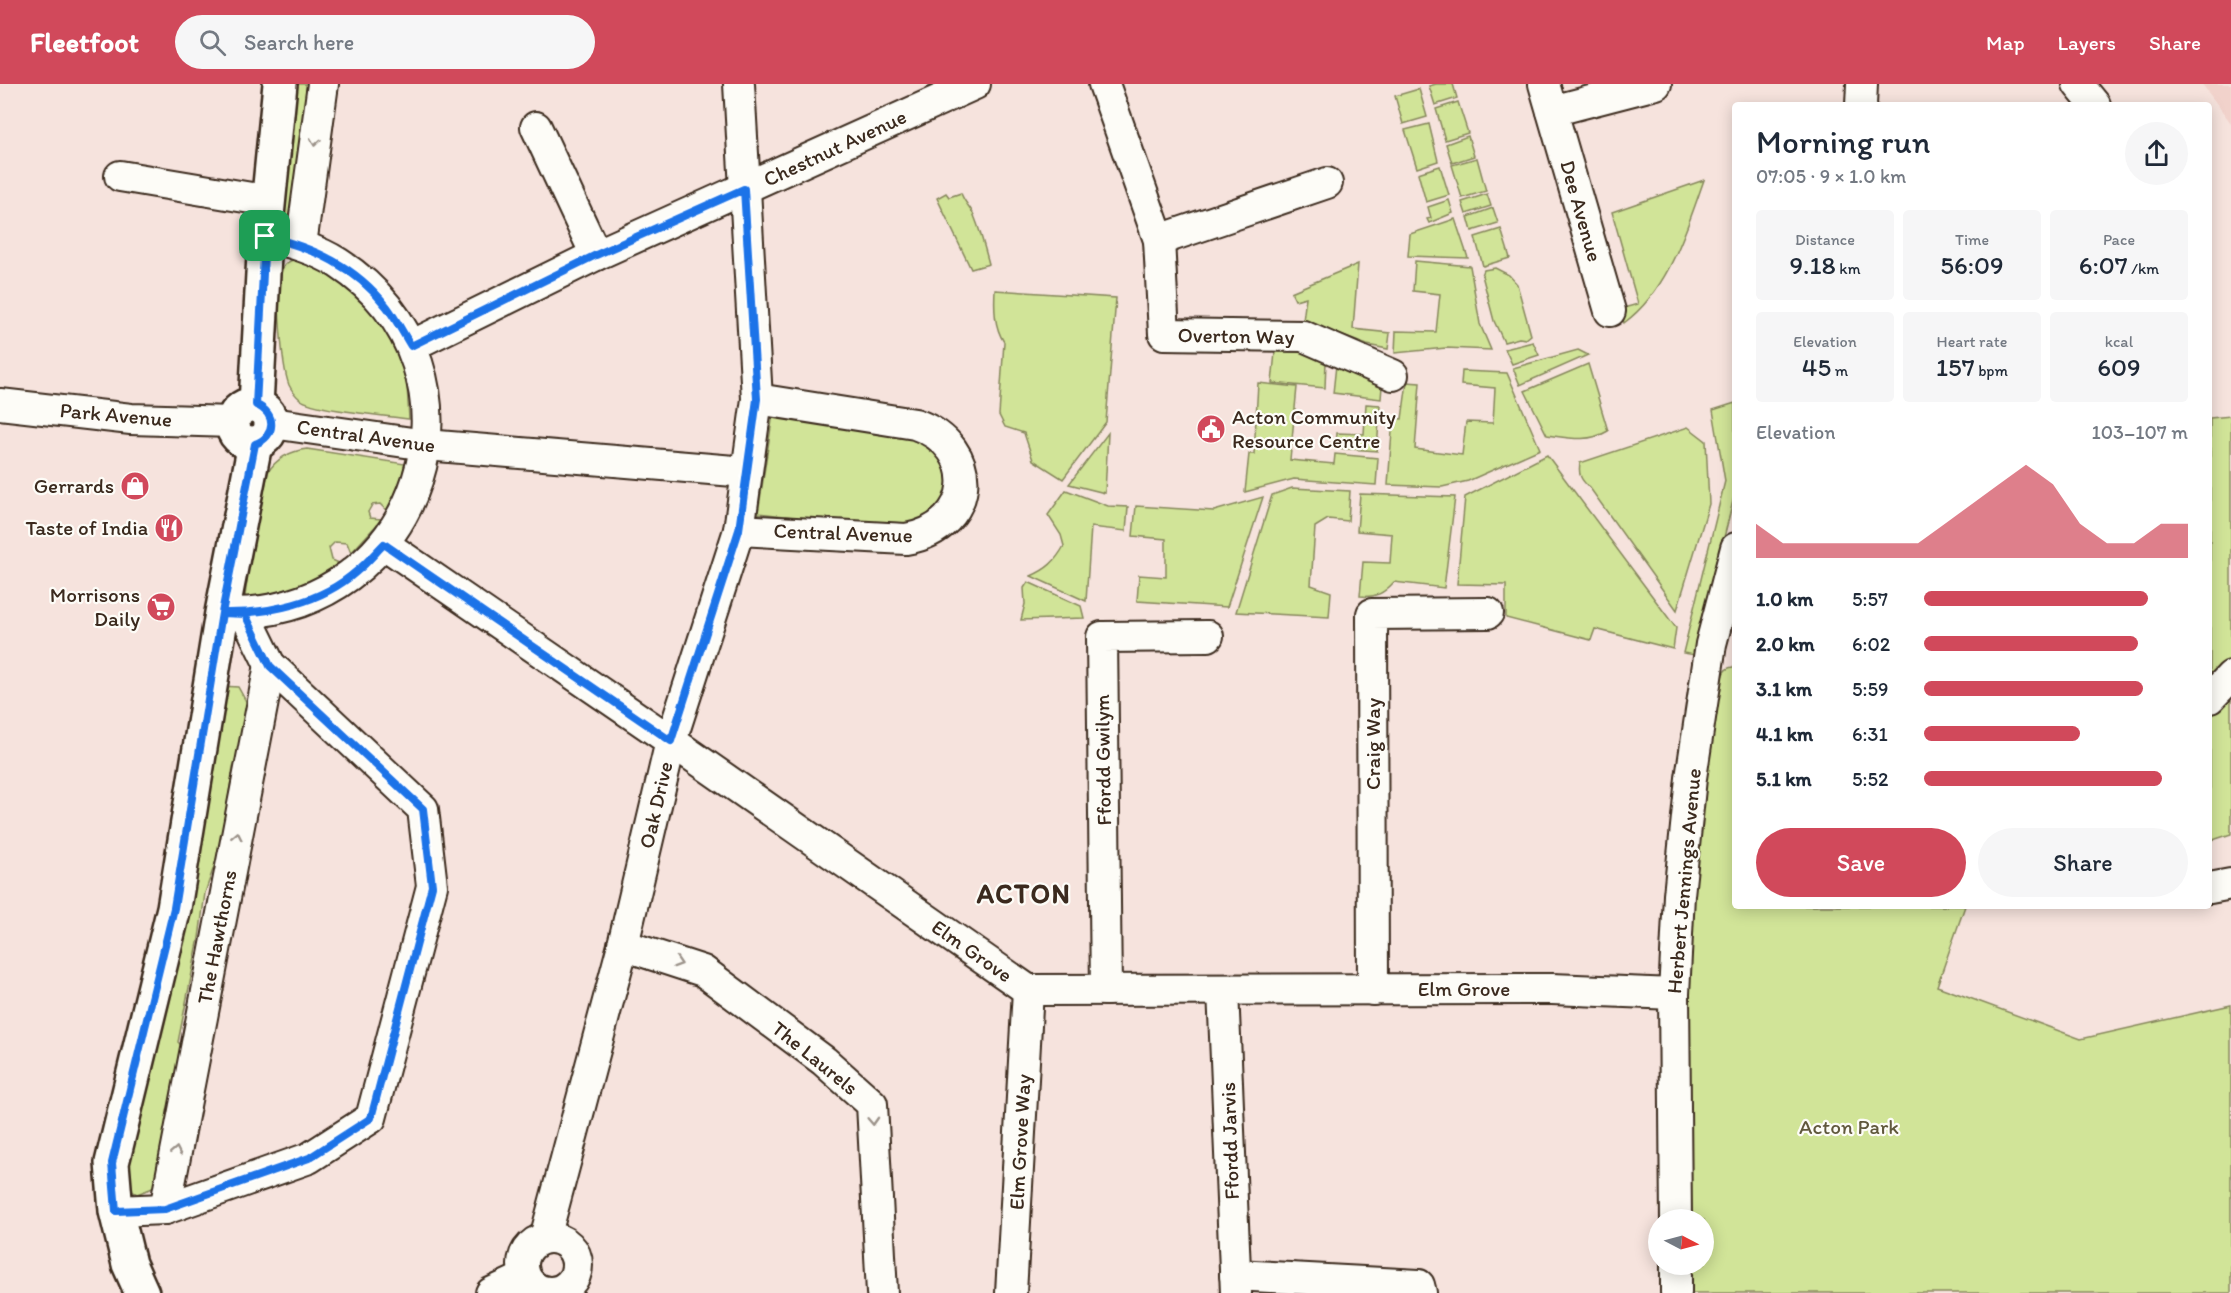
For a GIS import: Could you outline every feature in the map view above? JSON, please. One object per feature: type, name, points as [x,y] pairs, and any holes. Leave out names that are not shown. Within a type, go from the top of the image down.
[{"type":"main road","points":[[142,1293],[129,1264],[116,1211],[112,1163],[174,908],[234,613],[254,424],[265,236],[279,84]]},
{"type":"street","points":[[301,245],[323,84]]},
{"type":"street","name":"Oak Drive","points":[[544,1238],[623,945],[671,741],[739,530],[757,399],[740,84]]},
{"type":"street","name":"Chestnut Avenue","points":[[411,346],[596,255],[975,84]]},
{"type":"street","name":"Overton Way","points":[[1104,84],[1159,240],[1164,334],[1303,336],[1393,375]]},
{"type":"street","name":"Dee Avenue","points":[[1610,311],[1548,98],[1656,84]]},
{"type":"street","points":[[1861,102],[1862,84]]},
{"type":"street","points":[[2078,84],[2093,102]]},
{"type":"street","points":[[536,127],[596,255]]},
{"type":"street","points":[[120,176],[269,201]]},
{"type":"street","points":[[1159,240],[1326,183]]},
{"type":"street","points":[[116,1211],[165,1209],[309,1158],[371,1118],[432,886],[423,809],[270,666],[234,613],[297,604],[328,591],[356,572],[384,544],[415,490],[426,445],[424,390],[411,346],[387,307],[361,280],[336,262],[301,245],[265,236]]},
{"type":"street","name":"Central Avenue","points":[[739,530],[906,539],[921,536],[938,528],[951,515],[959,500],[962,484],[961,468],[955,453],[945,440],[931,430],[915,424],[757,399]]},
{"type":"street","name":"Park Avenue","points":[[0,404],[131,419],[254,424]]},
{"type":"street","name":"Central Avenue","points":[[254,424],[426,445],[747,472]]},
{"type":"street","name":"Elm Grove","points":[[384,544],[1028,990],[1552,989],[1674,994]]},
{"type":"street","name":"Herbert Jennings Avenue","points":[[1676,1209],[1674,994],[1679,895],[1690,790],[1723,648],[1732,579]]},
{"type":"street","name":"Craig Way","points":[[1373,990],[1372,614],[1488,613]]},
{"type":"street","name":"Ffordd Gwilym","points":[[1106,990],[1102,637],[1208,636]]},
{"type":"street","name":"The Hawthorns","points":[[165,1209],[270,666]]},
{"type":"street","points":[[2212,696],[2231,676]]},
{"type":"street","points":[[2212,888],[2231,884]]},
{"type":"street","name":"The Laurels","points":[[623,945],[703,971],[824,1061],[872,1104],[882,1293]]},
{"type":"street","name":"Elm Grove Way","points":[[1011,1293],[1028,990]]},
{"type":"street","name":"Ffordd Jarvis","points":[[1223,990],[1236,1284]]},
{"type":"street","points":[[544,1238],[562,1240],[574,1252],[577,1269],[570,1284],[554,1293],[537,1289],[525,1277],[523,1261],[526,1253],[537,1241],[544,1238]]},
{"type":"street","points":[[1676,1275],[1676,1293]]},
{"type":"street","points":[[491,1293],[525,1277]]},
{"type":"street","points":[[1236,1284],[1419,1285],[1421,1293]]},
{"type":"shaded area","points":[[2202,84],[2231,84],[2231,123]]},
{"type":"green space","points":[[297,84],[313,84],[294,228],[281,230]]},
{"type":"green space","points":[[1453,84],[1457,98],[1435,105],[1429,86]]},
{"type":"green space","points":[[1419,89],[1427,117],[1403,124],[1395,96]]},
{"type":"green space","points":[[1458,102],[1468,133],[1445,140],[1436,109]]},
{"type":"green space","points":[[1429,124],[1438,161],[1417,168],[1405,130]]},
{"type":"green space","points":[[1468,136],[1474,156],[1452,163],[1446,144]]},
{"type":"green space","points":[[1477,158],[1486,191],[1462,198],[1452,165]]},
{"type":"green space","points":[[1440,166],[1449,195],[1426,202],[1418,173]]},
{"type":"green space","points":[[1704,180],[1683,239],[1664,276],[1653,294],[1624,323],[1620,309],[1638,304],[1612,212]]},
{"type":"green space","points":[[946,193],[949,197],[961,193],[974,214],[989,264],[971,269],[937,198]]},
{"type":"green space","points":[[1487,194],[1491,206],[1466,214],[1462,202]]},
{"type":"green space","points":[[1449,200],[1453,213],[1429,223],[1427,219],[1431,218],[1428,207]]},
{"type":"green space","points":[[1493,208],[1498,223],[1472,231],[1468,217]]},
{"type":"green space","points":[[1455,219],[1468,258],[1408,256],[1410,234]]},
{"type":"green space","points":[[1501,229],[1510,258],[1483,266],[1475,237]]},
{"type":"green space","points":[[305,257],[371,305],[400,357],[407,385],[409,419],[351,412],[307,403],[291,389],[286,376],[282,345],[279,310],[280,279],[282,270],[288,262]]},
{"type":"green space","points":[[1415,261],[1470,266],[1480,324],[1491,350],[1446,348],[1395,353],[1396,331],[1436,332],[1440,294],[1413,291]]},
{"type":"green space","points":[[1358,264],[1353,329],[1390,333],[1388,349],[1367,345],[1303,321],[1306,297],[1295,300],[1291,292]]},
{"type":"green space","points":[[1495,268],[1509,275],[1517,284],[1531,335],[1526,339],[1519,338],[1504,342],[1494,321],[1482,275],[1484,270]]},
{"type":"green space","points":[[995,290],[1116,298],[1106,422],[1063,479],[1033,460],[1024,433],[1005,427],[999,415],[1004,342],[996,324]]},
{"type":"green space","points":[[1276,342],[1326,361],[1325,388],[1272,383]]},
{"type":"green space","points":[[1533,342],[1539,355],[1512,364],[1505,349]]},
{"type":"green space","points":[[1578,350],[1588,355],[1520,385],[1513,368]]},
{"type":"green space","points":[[1588,364],[1608,431],[1586,438],[1547,435],[1525,391]]},
{"type":"green space","points":[[1336,365],[1382,386],[1381,399],[1333,393]]},
{"type":"green space","points":[[1462,371],[1507,373],[1540,449],[1468,481],[1442,487],[1388,485],[1393,418],[1402,419],[1407,382],[1420,383],[1415,449],[1462,455],[1466,422],[1493,423],[1495,388],[1461,385]]},
{"type":"green space","points":[[1258,383],[1297,387],[1290,460],[1334,464],[1335,454],[1378,458],[1376,485],[1294,479],[1245,492],[1249,454],[1254,454]]},
{"type":"green space","points":[[1366,404],[1380,405],[1377,451],[1336,448],[1337,433],[1364,434]]},
{"type":"green space","points":[[1732,404],[1732,505],[1695,655],[1683,653],[1725,481],[1713,410]]},
{"type":"green space","points":[[773,414],[904,428],[945,461],[947,477],[945,507],[910,530],[758,513]]},
{"type":"green space","points":[[2231,416],[2231,660],[2212,682],[2212,418]]},
{"type":"green space","points":[[1688,427],[1706,441],[1709,504],[1677,610],[1582,480],[1579,467],[1580,463]]},
{"type":"green space","points":[[1108,433],[1105,493],[1069,484]]},
{"type":"green space","points":[[307,449],[405,464],[399,488],[387,511],[380,504],[372,505],[368,512],[370,518],[382,519],[351,553],[347,543],[335,542],[329,548],[332,560],[339,563],[302,591],[245,597],[248,570],[268,472],[285,456]]},
{"type":"green space","points":[[1547,455],[1676,628],[1673,649],[1595,629],[1591,640],[1506,618],[1506,585],[1457,584],[1465,497]]},
{"type":"green space","points":[[1292,488],[1350,491],[1348,521],[1328,519],[1315,527],[1311,585],[1331,592],[1329,617],[1236,612],[1272,495]]},
{"type":"green space","points":[[1066,490],[1108,506],[1128,507],[1126,531],[1091,527],[1086,601],[1031,576],[1050,564],[1064,546],[1061,535],[1048,515]]},
{"type":"green space","points":[[1360,494],[1455,497],[1444,588],[1394,582],[1379,594],[1360,596],[1363,562],[1390,563],[1392,534],[1357,531]]},
{"type":"green space","points":[[1263,497],[1227,607],[1137,601],[1139,575],[1166,577],[1166,539],[1133,536],[1136,506],[1214,511]]},
{"type":"green space","points":[[1028,582],[1081,606],[1084,618],[1021,620],[1025,604],[1024,588]]},
{"type":"green space","points":[[2231,665],[2231,834],[2212,840],[2212,686]]},
{"type":"green space","name":"Acton Park","points":[[1732,667],[1732,909],[1964,909],[1937,986],[2081,1039],[2231,1005],[2231,1293],[1686,1293],[1685,1275],[1714,1275],[1714,1209],[1684,1209],[1685,966],[1714,683],[1721,684],[1724,672]]},
{"type":"green space","points":[[221,686],[238,687],[248,705],[248,724],[233,767],[221,846],[205,893],[199,938],[178,1042],[189,1053],[158,1186],[137,1194],[126,1188],[123,1171]]},
{"type":"place","name":"Acton Community Resource Centre","points":[[1211,429]]},
{"type":"place","name":"Gerrards","points":[[135,486]]},
{"type":"place","name":"Taste of India","points":[[169,528]]},
{"type":"place","name":"Morrisons Daily","points":[[161,607]]},
{"type":"district","name":"ACTON","points":[[1024,894]]},
{"type":"route","points":[[265,236],[256,405],[267,412],[272,423],[269,435],[255,444],[222,613],[245,614],[270,666],[423,809],[432,886],[371,1118],[309,1158],[165,1209],[116,1211],[112,1163],[174,908],[222,613],[245,614],[297,604],[328,591],[356,572],[384,544],[671,741],[739,530],[757,399],[744,189],[596,255],[411,346],[387,307],[361,280],[336,262],[301,245],[265,236]]}]
